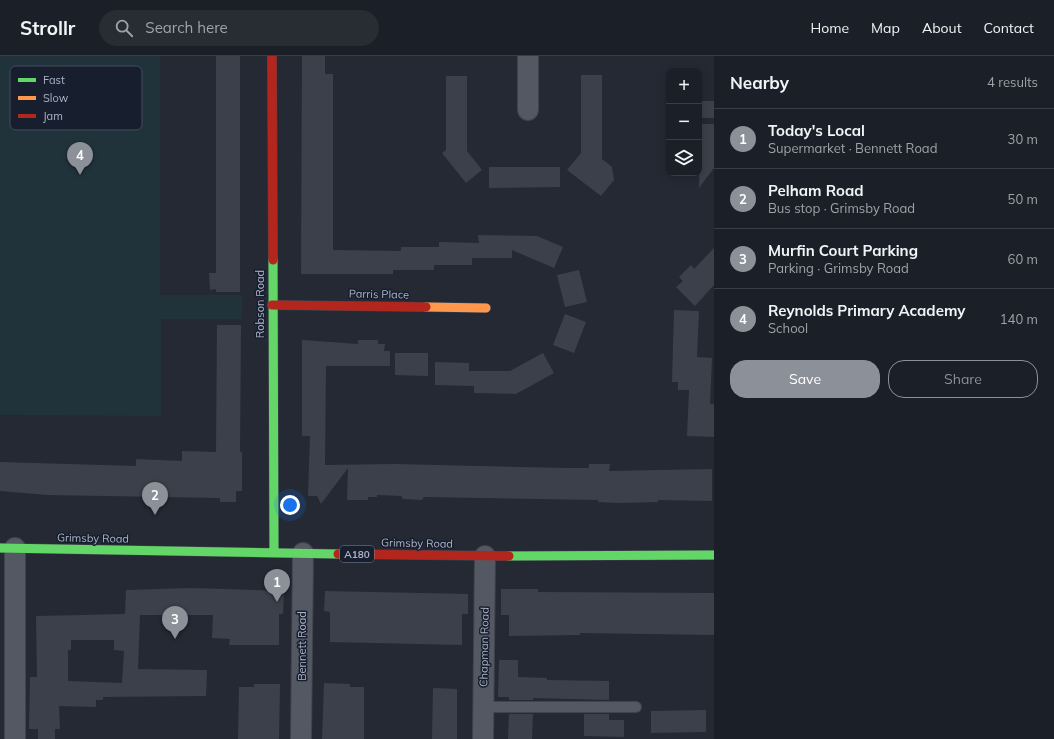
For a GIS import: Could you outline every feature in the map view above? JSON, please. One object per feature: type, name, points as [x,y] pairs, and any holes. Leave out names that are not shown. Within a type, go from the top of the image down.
[{"type":"street","name":"Robson Road","points":[[272,56],[274,553]]},
{"type":"street","points":[[528,56],[528,110]]},
{"type":"street","name":"Parris Place","points":[[272,305],[486,308]]},
{"type":"street","points":[[8,548],[8,703],[15,739]]},
{"type":"street","name":"Grimsby Road","points":[[8,548],[485,556],[714,555]]},
{"type":"street","name":"Bennett Road","points":[[301,739],[303,553]]},
{"type":"street","name":"Chapman Road","points":[[483,739],[485,556]]},
{"type":"lane","points":[[484,707],[636,707]]},
{"type":"shaded area","points":[[0,56],[160,56],[160,295],[242,295],[242,319],[161,319],[161,416],[0,415]]},
{"type":"building","points":[[216,56],[240,56],[240,292],[216,292],[216,289],[210,290],[209,273],[216,273]]},
{"type":"building","points":[[302,56],[325,56],[325,74],[333,74],[333,250],[401,251],[401,247],[439,247],[439,242],[479,243],[478,235],[537,236],[563,247],[554,268],[512,250],[512,258],[472,258],[472,265],[434,265],[434,270],[393,270],[393,274],[301,274]]},
{"type":"building","points":[[581,75],[602,75],[602,159],[612,167],[614,180],[601,196],[567,170],[581,153]]},
{"type":"building","points":[[446,76],[467,76],[467,151],[482,170],[466,183],[442,153],[446,150]]},
{"type":"building","points":[[702,101],[714,101],[714,118],[702,118]]},
{"type":"building","points":[[702,124],[714,124],[714,168],[699,188],[699,176],[702,176]]},
{"type":"building","points":[[489,167],[560,167],[560,187],[489,188]]},
{"type":"building","points":[[714,248],[714,285],[695,306],[676,287],[683,281],[679,277],[691,265],[694,269]]},
{"type":"building","points":[[579,270],[587,302],[565,307],[557,275]]},
{"type":"building","points":[[674,310],[699,311],[697,357],[712,358],[710,404],[714,404],[714,437],[687,436],[689,390],[678,390],[678,382],[672,382]]},
{"type":"building","points":[[565,314],[586,322],[574,353],[553,345]]},
{"type":"building","points":[[217,325],[241,325],[240,452],[242,452],[242,491],[236,491],[236,502],[220,502],[220,498],[48,495],[0,491],[0,462],[136,466],[136,459],[182,461],[182,451],[216,452]]},
{"type":"building","points":[[302,340],[358,344],[358,340],[378,340],[378,344],[385,344],[384,351],[390,351],[390,366],[326,366],[325,465],[394,464],[589,468],[589,464],[610,464],[609,471],[712,469],[712,501],[658,500],[658,502],[619,503],[598,502],[598,500],[424,497],[422,500],[403,499],[401,496],[377,495],[377,497],[368,497],[368,500],[347,500],[348,468],[321,504],[317,496],[308,496],[310,436],[302,436]]},
{"type":"building","points":[[395,353],[428,353],[428,376],[395,375]]},
{"type":"building","points":[[543,353],[554,373],[516,394],[474,393],[474,386],[435,385],[435,362],[469,363],[469,371],[510,371]]},
{"type":"building","points":[[191,588],[284,591],[283,614],[279,614],[279,645],[229,645],[230,639],[212,638],[213,615],[140,615],[138,669],[207,670],[206,696],[103,697],[103,700],[96,700],[96,707],[59,706],[60,729],[55,729],[55,739],[38,739],[38,729],[29,729],[30,677],[37,677],[36,616],[125,614],[126,590]],"holes":[[[71,640],[114,640],[114,650],[124,651],[122,683],[68,681],[68,650],[71,650]]]},
{"type":"building","points":[[501,589],[538,589],[538,592],[714,593],[714,635],[580,633],[580,635],[509,636],[509,615],[501,615]]},
{"type":"building","points":[[325,591],[468,594],[468,614],[462,614],[462,645],[330,642],[330,612],[324,611]]},
{"type":"building","points":[[499,660],[518,660],[518,677],[547,678],[547,680],[609,681],[609,700],[533,698],[533,700],[509,700],[509,697],[498,697]]},
{"type":"building","points":[[324,683],[350,684],[350,687],[364,687],[364,739],[322,739]]},
{"type":"building","points":[[254,684],[280,684],[279,739],[238,739],[239,687],[254,687]]},
{"type":"building","points":[[433,688],[457,689],[457,739],[432,739]]},
{"type":"building","points":[[706,710],[706,732],[651,733],[651,711]]},
{"type":"building","points":[[509,714],[533,714],[532,739],[508,739]]},
{"type":"building","points":[[584,714],[609,714],[609,720],[624,720],[624,737],[584,736]]},
{"type":"traffic: fast","points":[[273,260],[274,553]]},
{"type":"traffic: fast","points":[[0,548],[338,554]]},
{"type":"traffic: fast","points":[[509,556],[714,555]]},
{"type":"traffic: slow","points":[[426,307],[486,308]]},
{"type":"traffic: jam","points":[[272,56],[273,260]]},
{"type":"traffic: jam","points":[[272,305],[426,307]]},
{"type":"traffic: jam","points":[[338,554],[509,556]]},
{"type":"place","name":"Reynolds Primary Academy","points":[[80,175]]},
{"type":"place","name":"Pelham Road","points":[[155,515]]},
{"type":"place","name":"Today's Local","points":[[277,602]]},
{"type":"place","name":"Murfin Court Parking","points":[[175,639]]}]
